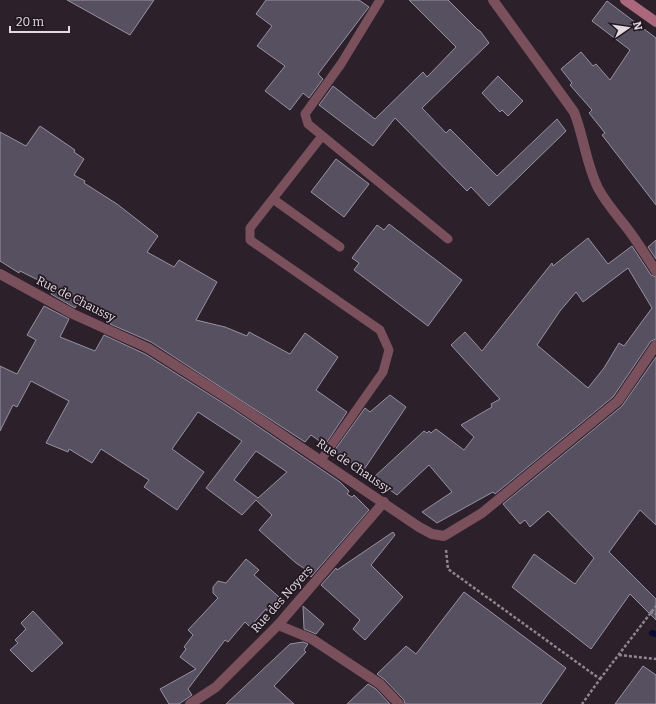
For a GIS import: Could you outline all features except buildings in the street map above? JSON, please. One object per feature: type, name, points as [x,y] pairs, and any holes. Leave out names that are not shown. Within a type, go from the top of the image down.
[{"type":"main road","points":[[626,0],[656,22]]},
{"type":"street","points":[[494,0],[574,112],[581,131],[590,170],[598,187],[610,207],[628,229],[656,271]]},
{"type":"street","name":"Rue de Chaussy","points":[[0,274],[73,314],[148,348],[235,403],[419,527],[432,534],[444,536]]},
{"type":"street","points":[[444,536],[482,513],[618,401],[656,345]]},
{"type":"street","name":"Rue des Noyers","points":[[190,704],[216,686],[278,625],[384,502]]},
{"type":"street","points":[[278,625],[312,639],[380,684],[399,704]]},
{"type":"lane","points":[[380,0],[341,64],[305,114],[308,124],[448,239]]},
{"type":"lane","points":[[321,460],[383,372],[389,350],[380,330],[250,240],[250,228],[322,136]]},
{"type":"lane","points":[[272,199],[340,247]]},
{"type":"path","points":[[444,536],[448,569],[600,679]]},
{"type":"path","points":[[582,704],[656,606]]},
{"type":"path","points":[[650,612],[656,614]]},
{"type":"path","points":[[618,655],[656,659]]},
{"type":"waterway","points":[[652,633],[656,634]]}]
